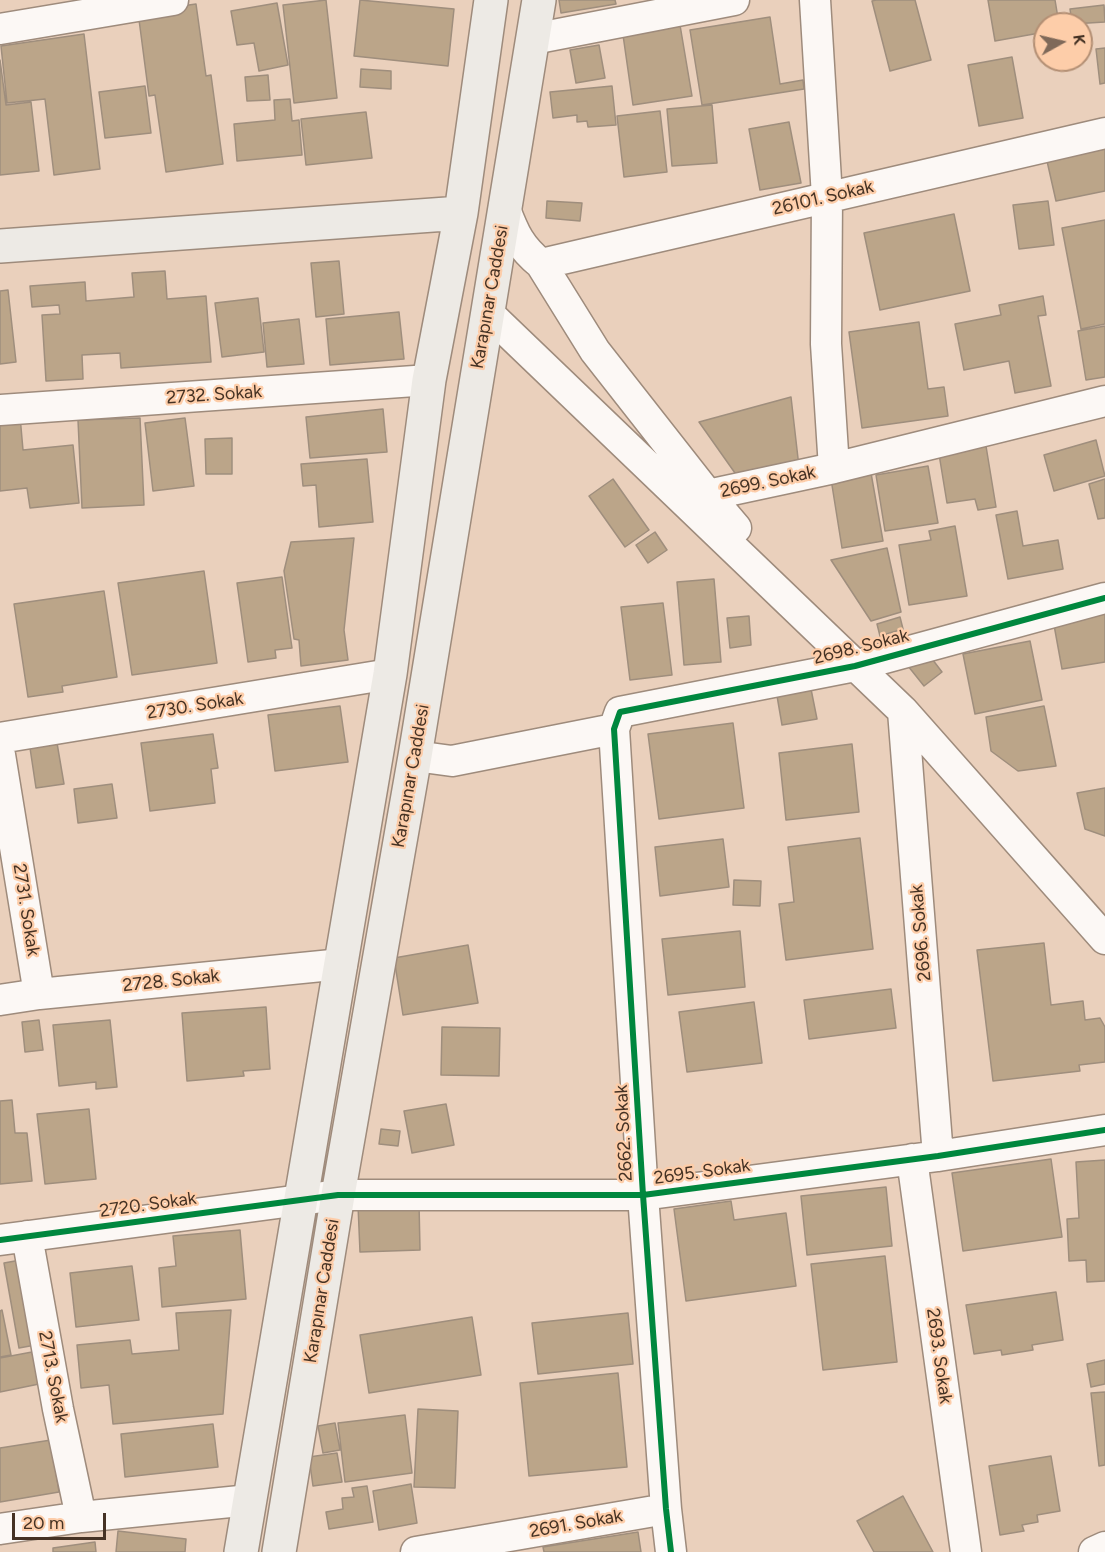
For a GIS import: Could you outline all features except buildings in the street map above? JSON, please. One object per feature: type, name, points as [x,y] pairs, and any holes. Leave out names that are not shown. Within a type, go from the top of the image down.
[{"type":"main road","name":"Karapınar Caddesi","points":[[241,1552],[390,674],[429,380],[461,213],[491,0]]},
{"type":"main road","name":"Karapınar Caddesi","points":[[279,1552],[338,1195],[415,756],[539,0]]},
{"type":"main road","points":[[0,246],[461,213]]},
{"type":"street","points":[[0,29],[173,0]]},
{"type":"street","points":[[533,39],[734,0]]},
{"type":"street","points":[[815,0],[827,197],[826,344],[834,468]]},
{"type":"street","name":"26101. Sokak","points":[[541,264],[1105,133]]},
{"type":"street","name":"2699. Sokak","points":[[505,209],[516,237],[530,255],[541,264],[595,351],[708,495],[834,468],[1105,401]]},
{"type":"street","points":[[487,312],[903,711],[1105,939]]},
{"type":"street","name":"2732. Sokak","points":[[0,410],[429,380]]},
{"type":"street","points":[[708,495],[855,666]]},
{"type":"street","name":"2698. Sokak","points":[[415,756],[452,760],[855,666],[1105,598]]},
{"type":"street","name":"2730. Sokak","points":[[0,738],[390,674]]},
{"type":"street","name":"2696. Sokak","points":[[903,711],[925,1158]]},
{"type":"street","name":"2662. Sokak","points":[[617,720],[643,1195],[671,1552]]},
{"type":"street","name":"2731. Sokak","points":[[0,755],[39,994]]},
{"type":"street","name":"2728. Sokak","points":[[0,1000],[39,994],[342,964]]},
{"type":"street","name":"2695. Sokak","points":[[300,1200],[338,1195],[643,1195],[925,1158],[1105,1130]]},
{"type":"street","name":"2693. Sokak","points":[[925,1158],[966,1552]]},
{"type":"street","name":"2720. Sokak","points":[[14,1238],[300,1200]]},
{"type":"street","name":"2713. Sokak","points":[[14,1238],[58,1409],[81,1517]]},
{"type":"street","points":[[0,1529],[81,1517],[250,1500]]},
{"type":"street","name":"2691. Sokak","points":[[416,1552],[666,1509]]},
{"type":"street","points":[[1094,1552],[1105,1547]]},
{"type":"cycle path","points":[[671,1552],[643,1195],[614,729],[620,712],[855,666],[1105,598]]},
{"type":"cycle path","points":[[0,1240],[338,1195],[643,1195],[938,1156],[1105,1130]]}]
